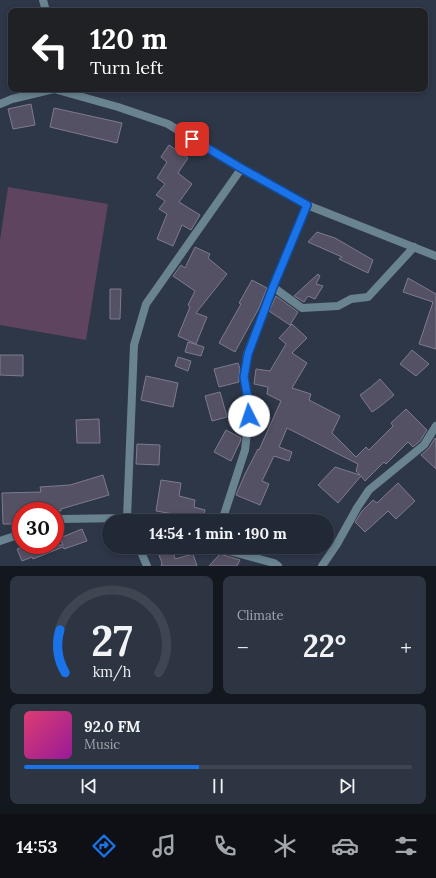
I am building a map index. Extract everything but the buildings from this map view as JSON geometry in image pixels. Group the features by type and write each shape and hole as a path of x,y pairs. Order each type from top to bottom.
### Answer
{"street":[{"path":"0,104 12,99 41,92"},
{"path":"65,92 118,107 168,124 241,168 307,205 436,256"},
{"path":"130,514 134,345 146,304 241,168"},
{"path":"224,514 245,450 249,416 244,377 248,354 273,287 307,205"},
{"path":"273,287 302,308 338,306 351,299 368,297 414,247"},
{"path":"322,566 369,490 424,445 436,426"},
{"path":"64,519 102,520"},
{"path":"0,541 12,537"},
{"path":"142,554 147,566"},
{"path":"240,554 274,563 278,566"}],"shaded area":[{"path":"8,187 108,204 86,340 0,325 0,240"}],"route":[{"path":"192,139 307,205 273,287 248,354 244,377 249,416"}]}
